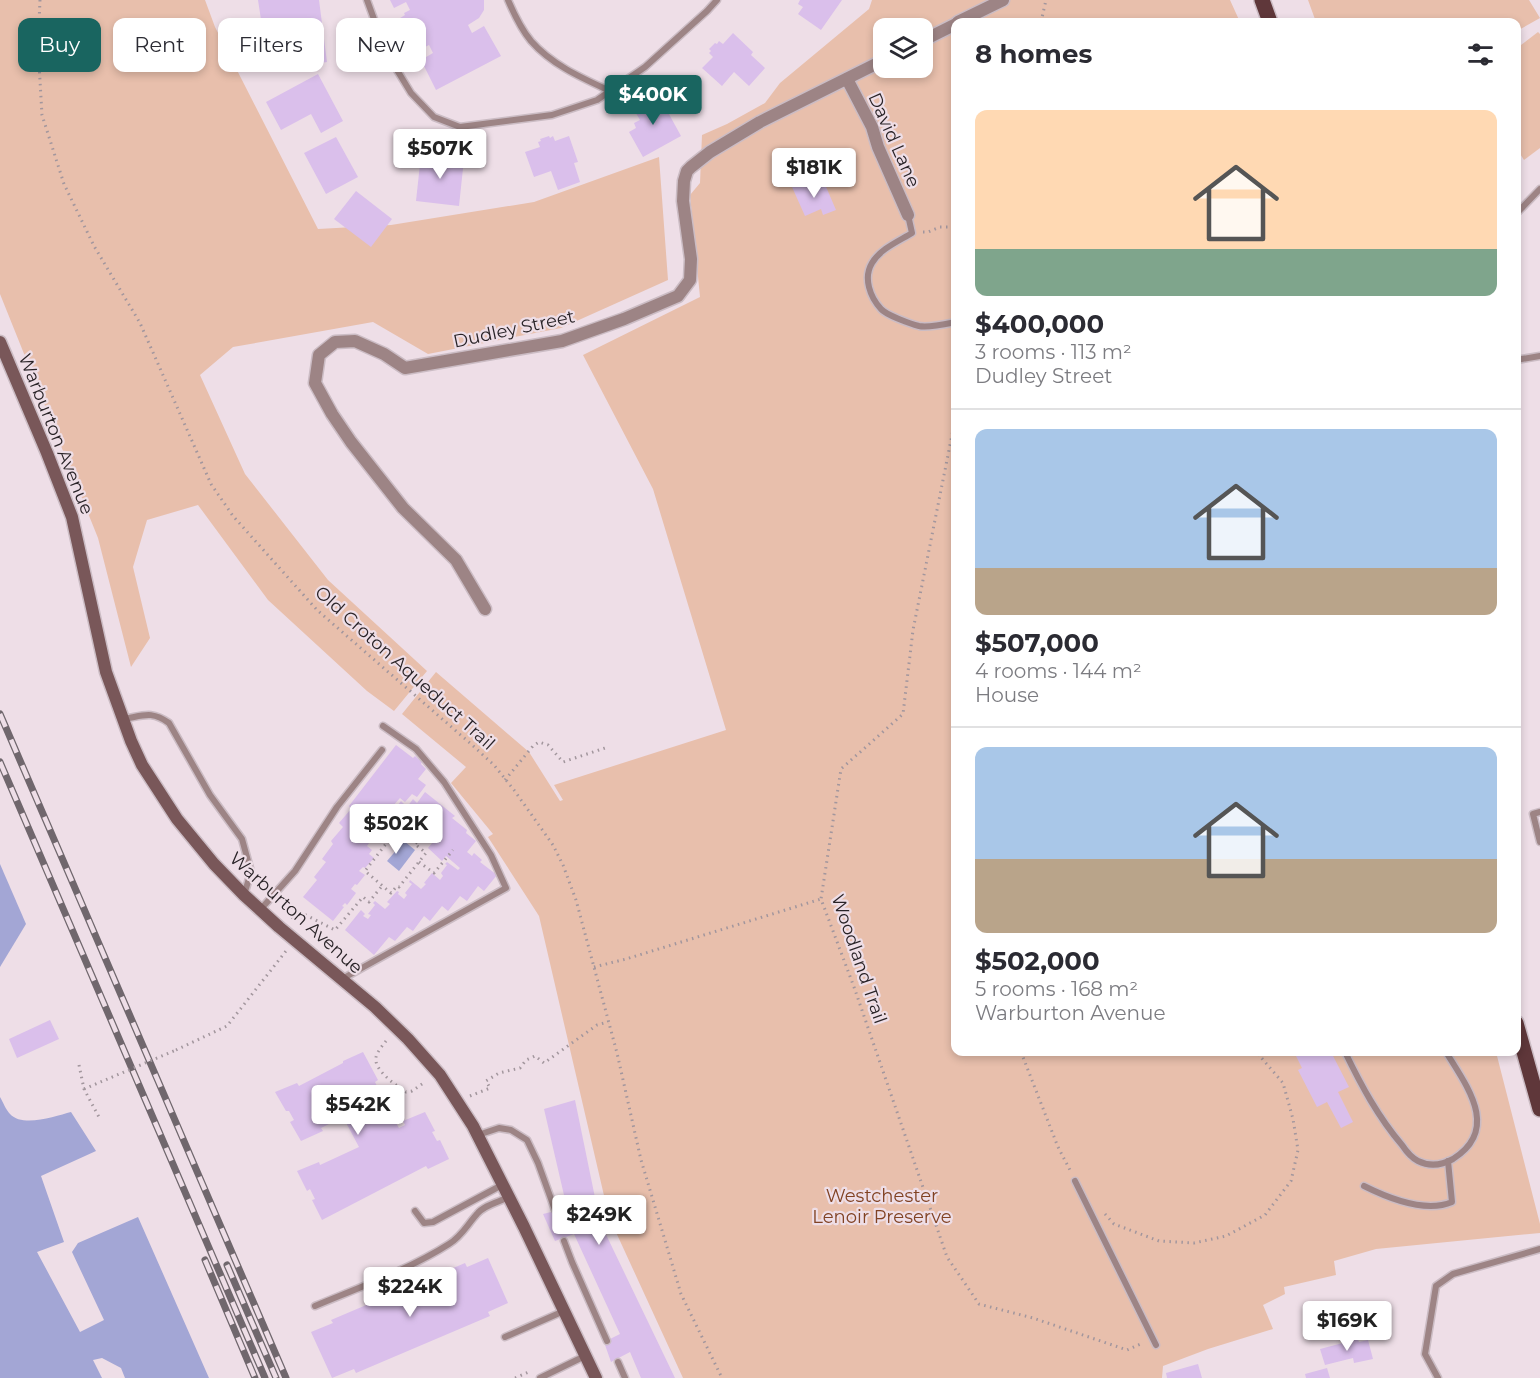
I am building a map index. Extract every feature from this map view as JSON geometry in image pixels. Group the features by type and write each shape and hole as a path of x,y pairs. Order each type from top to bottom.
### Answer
{"main road":[{"path":"1263,0 1269,18"},
{"path":"1521,1041 1540,1109"}],"street":[{"path":"967,18 1004,0"},
{"path":"933,35 951,26"},
{"name":"Dudley Street","path":"485,609 456,560 403,508 332,414 315,383 319,355 335,342 356,342 384,354 405,368 562,341 624,319 678,296 690,280 691,260 683,201 687,171 710,152 760,122 873,66"},
{"name":"David Lane","path":"847,79 872,127 878,147 908,215"},
{"name":"Warburton Avenue","path":"0,342 72,517 106,672 142,765 177,819 244,896 375,1007 440,1075 458,1102 503,1185 596,1378"}],"lane":[{"path":"367,0 386,52 411,93 434,117 460,127 552,115 597,100 645,67 717,0"},
{"path":"508,0 531,41 548,57 569,71 610,91"},
{"path":"1521,209 1540,189"},
{"path":"908,215 912,233 886,249 872,262 868,286 882,311 921,327 951,323"},
{"path":"1521,359 1540,356"},
{"path":"123,719 153,714 169,723 210,795 242,839 251,872 244,896"},
{"path":"341,979 506,888 491,855 444,782 416,749 383,726"},
{"path":"260,910 296,871 337,807 382,750"},
{"path":"1540,812 1533,814 1540,842"},
{"path":"1347,1056 1384,1123 1408,1153 1417,1161 1436,1165 1462,1152 1471,1142 1477,1116 1467,1084 1449,1056"},
{"path":"477,1136 500,1128 512,1130 527,1140 555,1210"},
{"path":"1364,1186 1386,1196 1414,1204 1429,1206 1448,1204 1452,1202 1448,1161"},
{"path":"1075,1181 1154,1342"},
{"path":"415,1211 424,1223 433,1222 503,1185"},
{"path":"315,1306 406,1267 450,1244 463,1233 477,1213 509,1197"},
{"path":"564,1241 607,1341"},
{"path":"1438,1378 1425,1354 1436,1286 1453,1274 1540,1249"},
{"path":"505,1337 564,1311"},
{"path":"540,1378 585,1356"},
{"path":"618,1362 625,1378"}],"path":[{"name":"Old Croton Aqueduct Trail","path":"40,0 38,46 42,116 64,184 94,246 140,322 211,484 233,516 317,610 494,765 535,818 564,865 576,900 617,1053 641,1160 681,1294 722,1378"},
{"path":"1042,18 1046,0"},
{"path":"912,233 951,227"},
{"name":"Woodland Trail","path":"951,440 913,630 903,714 841,769 821,899 854,987 947,1257 979,1304 1033,1318 1127,1350 1154,1342"},
{"path":"505,780 533,746 540,742 548,745 563,762 608,747"},
{"path":"389,840 365,871 391,893 397,886 399,887 426,853 396,825 407,811"},
{"path":"419,862 434,873 453,850"},
{"path":"292,919 298,911 335,930 363,897 369,902 382,886"},
{"path":"594,967 821,899"},
{"path":"84,1089 227,1026 294,940"},
{"path":"458,1102 490,1088 486,1081 489,1078 519,1068 526,1060 535,1056 544,1063 597,1025 608,1021"},
{"path":"386,1041 376,1055 376,1064 391,1082 406,1092 412,1091 425,1082"},
{"path":"1023,1056 1058,1147 1075,1181"},
{"path":"1098,1207 1114,1224 1159,1241 1194,1243 1226,1236 1265,1215 1291,1181 1298,1150 1293,1119 1283,1083 1260,1056"},
{"path":"79,1065 84,1089 100,1119"}],"green space":[{"path":"0,0 205,0 218,33 218,72 238,72 318,229 391,225 534,202 659,157 668,280 561,328 428,354 373,322 233,347 200,375 245,474 328,580 427,671 394,711 367,691 268,600 198,505 147,520 133,567 150,638 131,667 98,538 0,294"},
{"name":"Westchester Lenoir Preserve","path":"872,0 1230,0 1238,18 951,18 951,1056 1497,1056 1540,1224 1540,1233 1376,1249 1334,1261 1336,1275 1284,1287 1285,1294 1263,1305 1273,1329 1163,1366 1162,1378 683,1378 609,1217 539,916 488,837 493,834 451,783 466,767 402,714 436,672 529,752 560,801 563,800 554,785 726,730 653,489 583,355 700,297 690,195 700,183 702,135 765,103 780,83 869,9"},
{"path":"1308,0 1529,0 1540,18 1521,29 1521,18 1315,18"},
{"path":"1538,32 1540,34 1540,148 1524,160 1521,155 1521,45"}],"water":[{"path":"404,841 415,850 399,871 387,861"},
{"path":"0,864 26,924 0,967"},
{"path":"0,1097 10,1114 23,1120 40,1120 71,1112 96,1151 41,1176 64,1242 37,1252 80,1332 104,1320 72,1252 78,1243 138,1217 209,1378 125,1378 121,1368 102,1358 93,1360 102,1378 0,1378"}],"building":[{"path":"258,0 319,0 321,18 261,18"},
{"path":"390,0 484,0 484,10 479,18 468,25 472,33 484,26 501,56 436,90 426,70 426,57 433,53 429,45 426,46 426,18 400,18 410,10 406,2 394,8"},
{"path":"800,0 842,0 821,30 798,14 803,7 798,4"},
{"path":"733,33 753,52 751,55 765,68 749,86 734,72 722,86 702,68 713,57 709,49 719,41 723,44"},
{"path":"324,39 327,62 324,62"},
{"path":"318,74 343,121 321,133 311,114 281,130 266,102"},
{"path":"658,94 681,136 643,157 629,132 636,128 634,123 640,120 633,108"},
{"path":"549,136 550,138 553,136 555,141 569,136 578,162 574,163 580,182 558,190 551,171 534,177 525,152 540,147 538,142 541,141 540,139"},
{"path":"336,137 358,177 326,194 304,153"},
{"path":"421,155 464,159 459,206 416,201"},
{"path":"806,181 810,189 824,182 836,210 823,215 821,209 805,216 792,187"},
{"path":"356,191 392,219 371,247 334,219"},
{"path":"396,745 422,762 421,764 426,769 418,779 426,785 417,797 412,794 405,802 400,798 391,808 394,810 401,801 404,804 400,808 404,811 413,799 417,803 425,792 455,816 452,818 476,841 467,852 472,856 474,853 482,860 480,862 497,875 484,891 478,886 467,901 460,896 448,911 442,906 430,921 424,916 413,931 407,927 395,941 389,937 374,955 345,930 361,910 365,914 363,916 368,919 371,915 368,914 375,905 373,903 375,901 385,909 390,904 387,902 397,891 404,899 407,895 405,893 412,884 410,880 421,889 432,873 440,880 447,862 458,870 460,868 446,856 442,861 428,848 433,842 419,831 416,834 401,822 406,816 402,813 395,822 392,820 393,817 387,813 376,827 381,832 367,846 372,850 369,854 374,858 359,871 365,875 351,889 356,893 347,905 345,903 342,906 344,907 333,921 303,897 317,880 314,877 326,862 322,859 333,844 331,841 343,827 339,823 351,809 349,806"},
{"path":"50,1020 59,1039 17,1058 9,1039"},
{"path":"363,1052 378,1080 375,1082 378,1088 384,1085 393,1104 387,1107 399,1128 405,1125 403,1121 425,1112 435,1131 432,1132 437,1141 440,1140 449,1159 428,1169 426,1166 322,1220 312,1200 315,1199 310,1189 307,1191 297,1171 319,1162 320,1165 359,1147 343,1117 321,1128 323,1131 301,1141 290,1122 294,1120 275,1092 297,1083 299,1086"},
{"path":"1296,1056 1333,1056 1349,1087 1338,1092 1353,1122 1341,1128 1327,1102 1317,1107 1298,1070 1302,1068"},
{"path":"575,1100 600,1222 675,1378 641,1378 630,1352 611,1362 604,1342 620,1334 574,1234 555,1241 543,1214 567,1208 544,1109"},
{"path":"488,1258 508,1303 488,1312 490,1316 356,1373 354,1369 332,1378 311,1332 333,1323 331,1320 465,1263 467,1267"},
{"path":"1358,1339 1359,1342 1368,1340 1373,1359 1354,1363 1353,1358 1325,1365 1320,1349"},
{"path":"1198,1364 1202,1378 1167,1378 1166,1373"},
{"path":"1327,1368 1330,1378 1306,1378 1305,1374"}],"railway":[{"path":"0,714 286,1378"},
{"path":"0,762 265,1378"},
{"path":"205,1260 255,1378"},
{"path":"227,1265 276,1378"}]}
